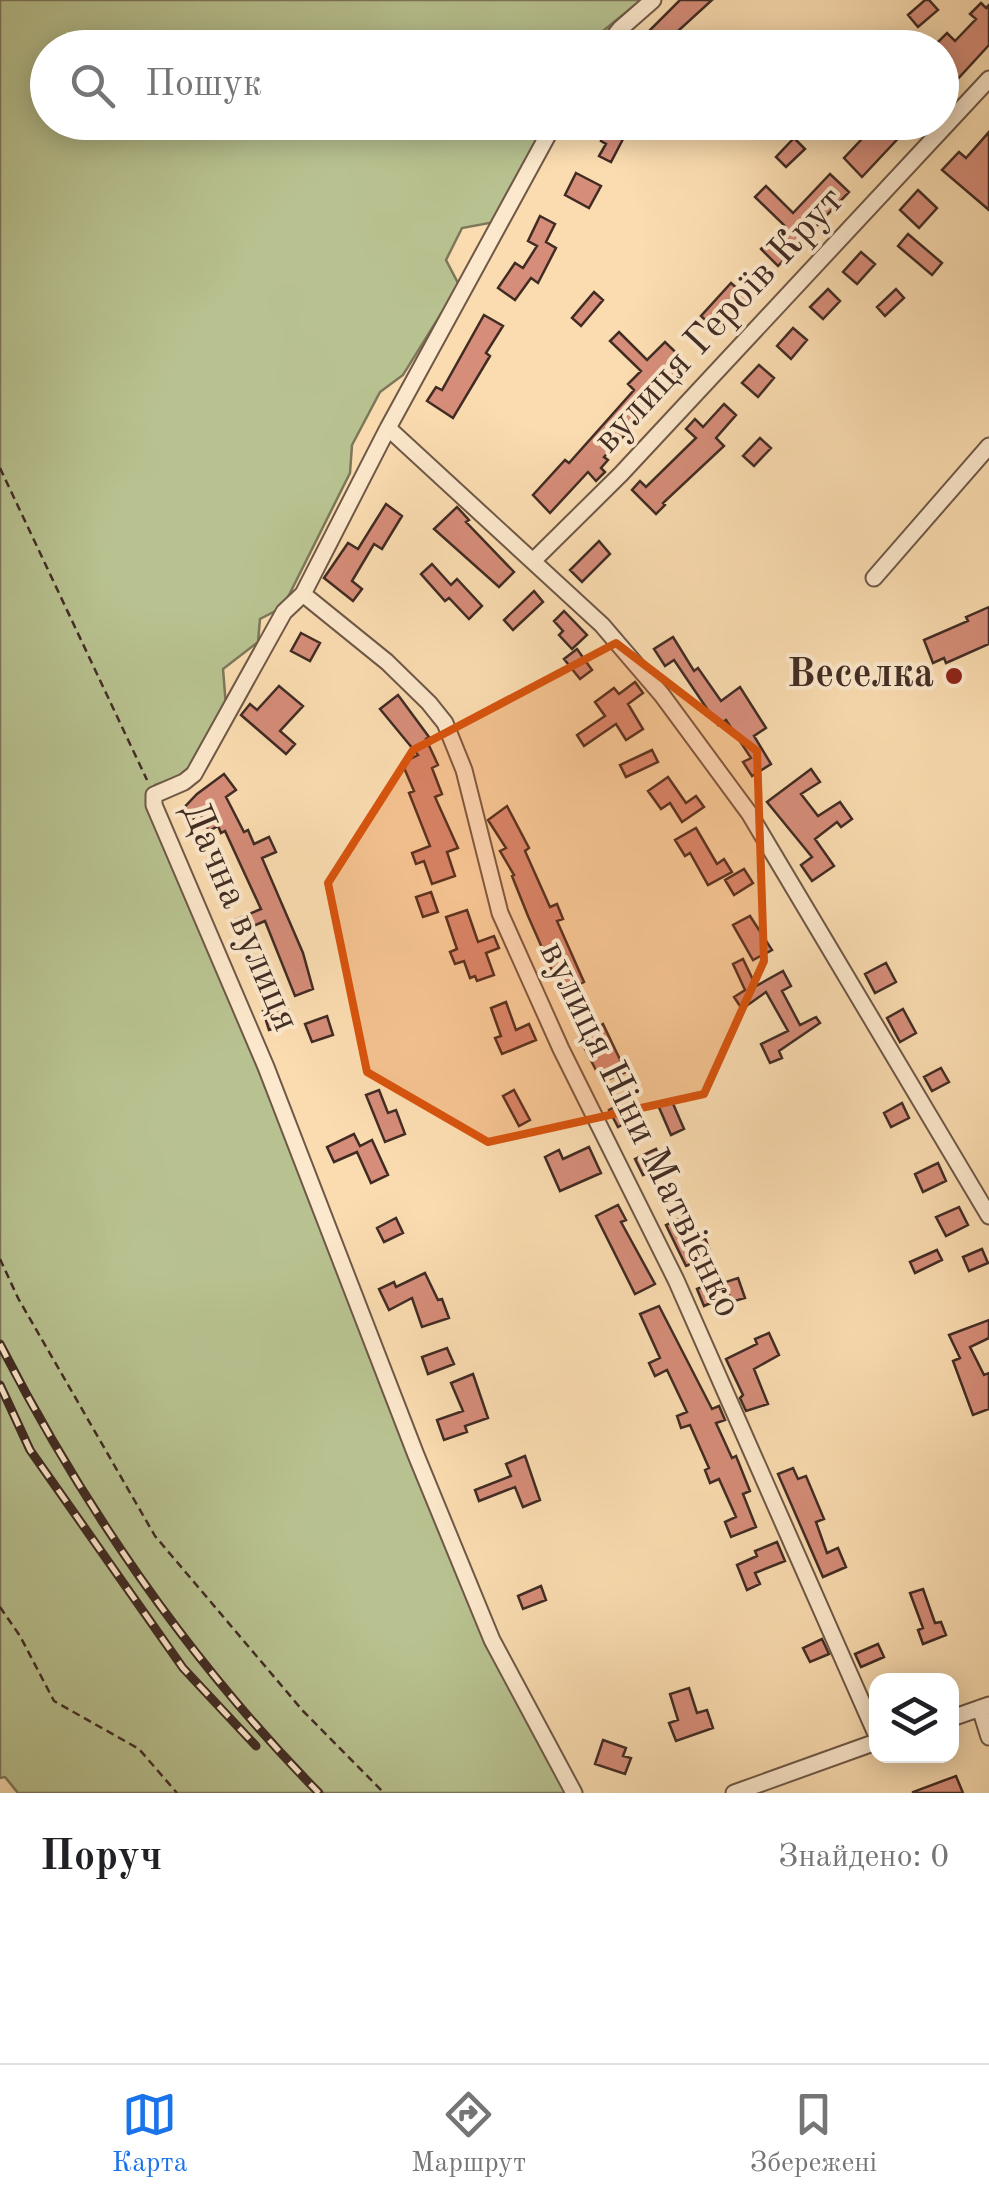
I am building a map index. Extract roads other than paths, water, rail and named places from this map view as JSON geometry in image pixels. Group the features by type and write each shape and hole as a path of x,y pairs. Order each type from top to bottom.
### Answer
{"street":[{"path":"619,30 653,0"},
{"name":"вулиця Героїв Крут","path":"959,111 989,79"},
{"name":"Дачна вулиця","path":"545,140 388,428 303,594 284,612 194,774 154,795 154,805 266,1067 492,1640 574,1793"},
{"name":"вулиця Героїв Крут","path":"534,560 622,474 932,140"},
{"path":"388,428 602,626 662,694 749,813 989,1216"},
{"path":"874,578 989,446"},
{"name":"вулиця Ніни Матвієнко","path":"303,594 387,662 445,723 461,760 500,913 560,1050 676,1280 869,1718"},
{"path":"959,1716 985,1707 989,1737"},
{"path":"734,1793 869,1745"}],"railway":[{"path":"0,1344 67,1465 142,1580 226,1690 319,1793"},
{"path":"0,1385 30,1450 183,1668 256,1746"}],"place":[{"name":"Веселка","path":"954,676"}]}
